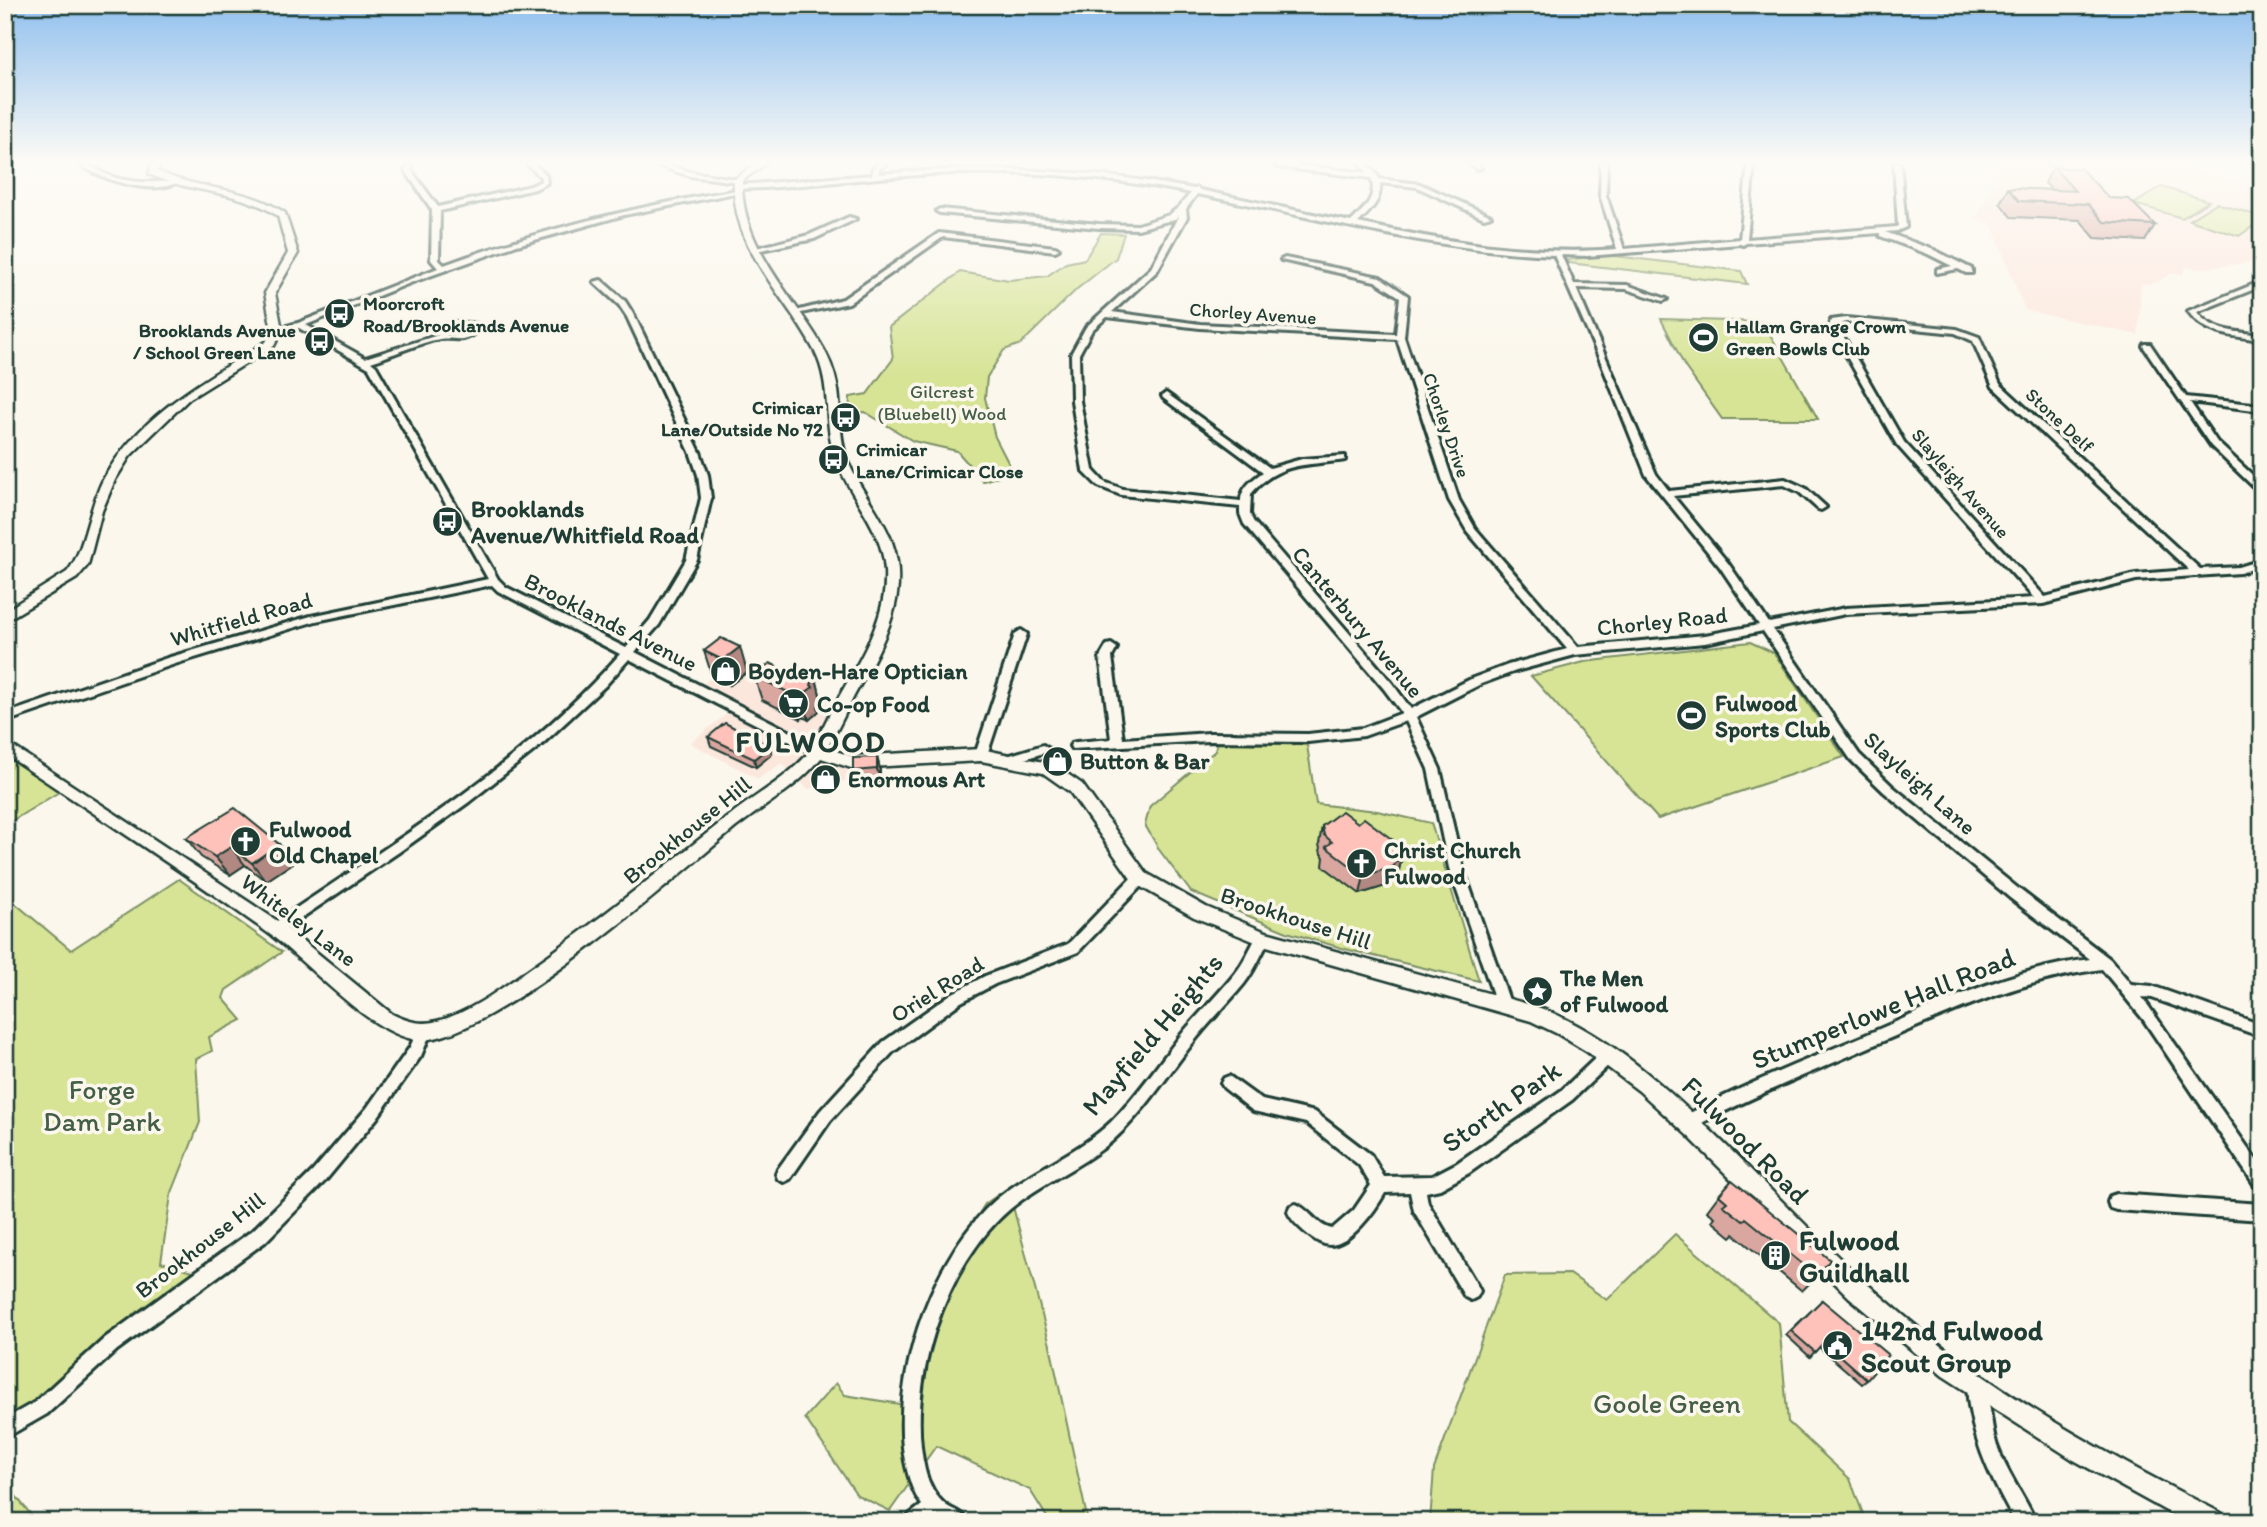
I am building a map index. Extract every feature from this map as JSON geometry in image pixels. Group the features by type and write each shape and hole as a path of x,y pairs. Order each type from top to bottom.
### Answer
{"street":[{"path":"5,617 72,575 81,565 109,480 125,454 144,433 202,384 271,344 277,330 270,293 293,253 288,234"},
{"path":"436,234 435,260 441,267"},
{"path":"277,330 300,325 441,267 541,234"},
{"path":"747,234 819,348 833,380 836,436 840,455 886,544 892,571 885,618 872,651 818,751"},
{"path":"756,249 817,234"},
{"path":"1169,234 1154,268 1080,341 1073,359 1076,401 1088,471 1093,478 1121,492 1244,504 1252,485 1269,472 1296,462 1342,457"},
{"path":"1415,234 1473,245 1556,254 1852,234"},
{"path":"1616,234 1621,251"},
{"path":"1743,243 1744,234"},
{"path":"1887,234 1969,271"},
{"path":"1904,234 1906,241"},
{"path":"796,312 846,301 942,235 1055,249"},
{"name":"Slayleigh Lane","path":"1556,254 1572,286 1645,464 1724,565 1856,757 1888,789 2015,894 2105,963 2129,990 2262,1182"},
{"name":"Chorley Drive","path":"1285,260 1367,276 1395,287 1406,301 1399,327 1400,337 1438,457 1461,514 1575,652"},
{"path":"1940,271 1959,265"},
{"path":"276,929 515,760 586,699 630,654 674,593 688,565 704,517 706,496 699,463 631,317 622,303 598,282"},
{"path":"2262,282 2192,311 2197,319 2212,327 2262,338"},
{"path":"1572,286 1627,287 1663,299"},
{"name":"Chorley Avenue","path":"1106,314 1200,326 1400,337"},
{"name":"Slayleigh Avenue","path":"1893,324 1846,320 1833,325 1900,443 2043,601"},
{"name":"Stone Delf","path":"1893,324 1957,331 1976,339 1996,385 2199,574"},
{"name":"Brooklands Avenue","path":"300,325 372,366 494,581 514,597 818,751"},
{"path":"365,361 442,336"},
{"path":"2147,345 2214,444 2262,490"},
{"path":"1166,396 1269,472"},
{"path":"2183,399 2262,408"},
{"path":"1666,494 1784,482 1802,490 1821,507"},
{"name":"Canterbury Avenue","path":"1244,504 1248,522 1388,686 1409,715 1434,769 1456,868 1504,1006"},
{"name":"Chorley Road","path":"1076,746 1209,737 1342,736 1364,732 1409,715 1477,681 1512,668 1575,652 1705,639 1747,632 1764,626 1868,609 2043,601 2136,577 2240,570 2262,563"},
{"name":"Whitfield Road","path":"5,718 170,661 280,628 359,608 494,581"},
{"path":"981,755 1021,635"},
{"path":"1111,648 1105,657 1118,743"},
{"name":"Whiteley Lane","path":"5,746 276,929 385,1020 405,1030 425,1032"},
{"path":"1011,759 1043,749"},
{"name":"Brookhouse Hill","path":"5,1429 41,1408 111,1344 259,1236 319,1176 372,1113 416,1051 425,1032 468,1017 610,924 790,778 818,751 851,762 981,755 1047,768 1076,789 1140,878 1200,912 1263,938 1504,1006"},
{"name":"Oriel Road","path":"784,1174 825,1116 888,1047 956,998 990,980 1073,948 1140,878"},
{"name":"Mayfield Heights","path":"934,1508 920,1487 913,1461 910,1431 918,1356 950,1275 998,1206 1082,1154 1105,1137 1132,1109 1217,1000 1237,982 1263,938"},
{"name":"Stumperlowe Hall Road","path":"1688,1122 1728,1100 1950,1006 2040,972 2105,963"},
{"path":"2129,990 2152,992 2189,1008 2262,1031"},
{"name":"Fulwood Road","path":"1504,1006 1558,1024 1642,1081 1688,1122 1877,1308 1976,1385 2142,1486 2213,1522"},
{"name":"Storth Park","path":"1380,1185 1434,1184 1567,1096 1608,1056"},
{"path":"1229,1083 1258,1106 1310,1117 1365,1160 1380,1185 1376,1195 1343,1232 1333,1237 1322,1235 1296,1212"},
{"path":"1417,1186 1420,1205 1471,1292"},
{"path":"2116,1202 2262,1212"},
{"path":"1976,1385 1979,1418 1991,1462 2026,1522"},
{"path":"916,1522 934,1508 957,1522"}],"shaded area":[{"path":"1995,234 2262,234 2262,261 2199,269 2186,267 2183,274 2170,274 2156,283 2141,284 2138,335 2025,310"},
{"path":"730,661 793,694 848,708 833,742 844,754 879,754 882,783 849,788 848,780 808,789 782,763 758,779 690,743 738,705 704,683"}],"green space":[{"name":"Gilcrest (Bluebell) Wood","path":"1100,234 1124,234 1116,258 1077,289 1021,344 1004,350 987,377 985,398 995,437 1013,472 983,481 957,451 913,441 865,412 849,414 850,397 867,394 893,359 889,327 960,272 1009,280 1047,276 1066,263 1085,259"},
{"path":"1606,255 1741,271 1747,284 1569,263 1567,260"},
{"path":"1661,319 1763,322 1818,419 1722,419 1685,367"},
{"name":"Fulwood Sports Club","path":"1750,642 1774,653 1844,757 1658,819 1531,676 1584,662"},
{"path":"1217,742 1307,745 1316,804 1377,811 1431,823 1479,981 1349,950 1287,932 1191,892 1160,851 1145,825 1150,806 1215,751"},
{"path":"5,753 59,792 5,825"},
{"name":"Forge Dam Park","path":"179,879 282,952 226,990 223,998 242,1020 209,1037 212,1051 196,1059 200,1122 171,1195 161,1262 200,1273 134,1316 42,1396 5,1418 5,895 71,950"},
{"path":"1008,1188 1050,1345 1088,1522 1050,1522 1030,1490 936,1446 890,1511 857,1495 805,1418 836,1383 845,1395 906,1405 910,1356 940,1277 985,1204"},
{"name":"Goole Green","path":"1675,1234 1779,1323 1788,1422 1850,1479 1866,1522 1430,1522 1434,1469 1505,1275 1570,1274 1607,1300"},
{"path":"5,1483 37,1522 5,1522"}],"building":[{"path":"721,638 740,647 723,660 704,651"},
{"path":"770,663 788,672 791,670 815,674 811,685 813,687 802,695 797,692 794,695 754,676"},
{"path":"725,723 770,746 754,759 708,737"},
{"path":"877,757 877,769 853,771 853,758"},
{"path":"235,808 279,844 252,863 231,847 215,857 186,838"},
{"path":"1342,811 1358,823 1364,818 1402,847 1400,849 1403,852 1393,867 1364,876 1326,847 1332,842 1324,835 1322,826"},
{"path":"1732,1180 1830,1260 1817,1276 1746,1218 1743,1221 1723,1205 1727,1202 1719,1195"},
{"path":"1822,1300 1888,1355 1867,1380 1824,1342 1815,1352 1791,1331"}],"place":[{"name":"Moorcroft Road/Brooklands Avenue","path":"340,314"},
{"name":"Hallam Grange Crown Green Bowls Club","path":"1703,337"},
{"name":"Brooklands Avenue / School Green Lane","path":"319,341"},
{"name":"Crimicar Lane/Outside No 72","path":"846,418"},
{"name":"Crimicar Lane/Crimicar Close","path":"833,460"},
{"name":"Brooklands Avenue/Whitfield Road","path":"448,522"},
{"name":"Boyden-Hare Optician","path":"725,671"},
{"name":"Co-op Food","path":"794,704"},
{"name":"Fulwood Sports Club","path":"1692,716"},
{"name":"Button & Bar","path":"1057,761"},
{"name":"Enormous Art","path":"825,779"},
{"name":"Fulwood Old Chapel","path":"246,842"},
{"name":"Christ Church Fulwood","path":"1361,863"},
{"name":"The Men of Fulwood","path":"1537,991"},
{"name":"Fulwood Guildhall","path":"1776,1256"},
{"name":"142nd Fulwood Scout Group","path":"1838,1346"}],"district":[{"name":"FULWOOD","path":"811,742"}]}
